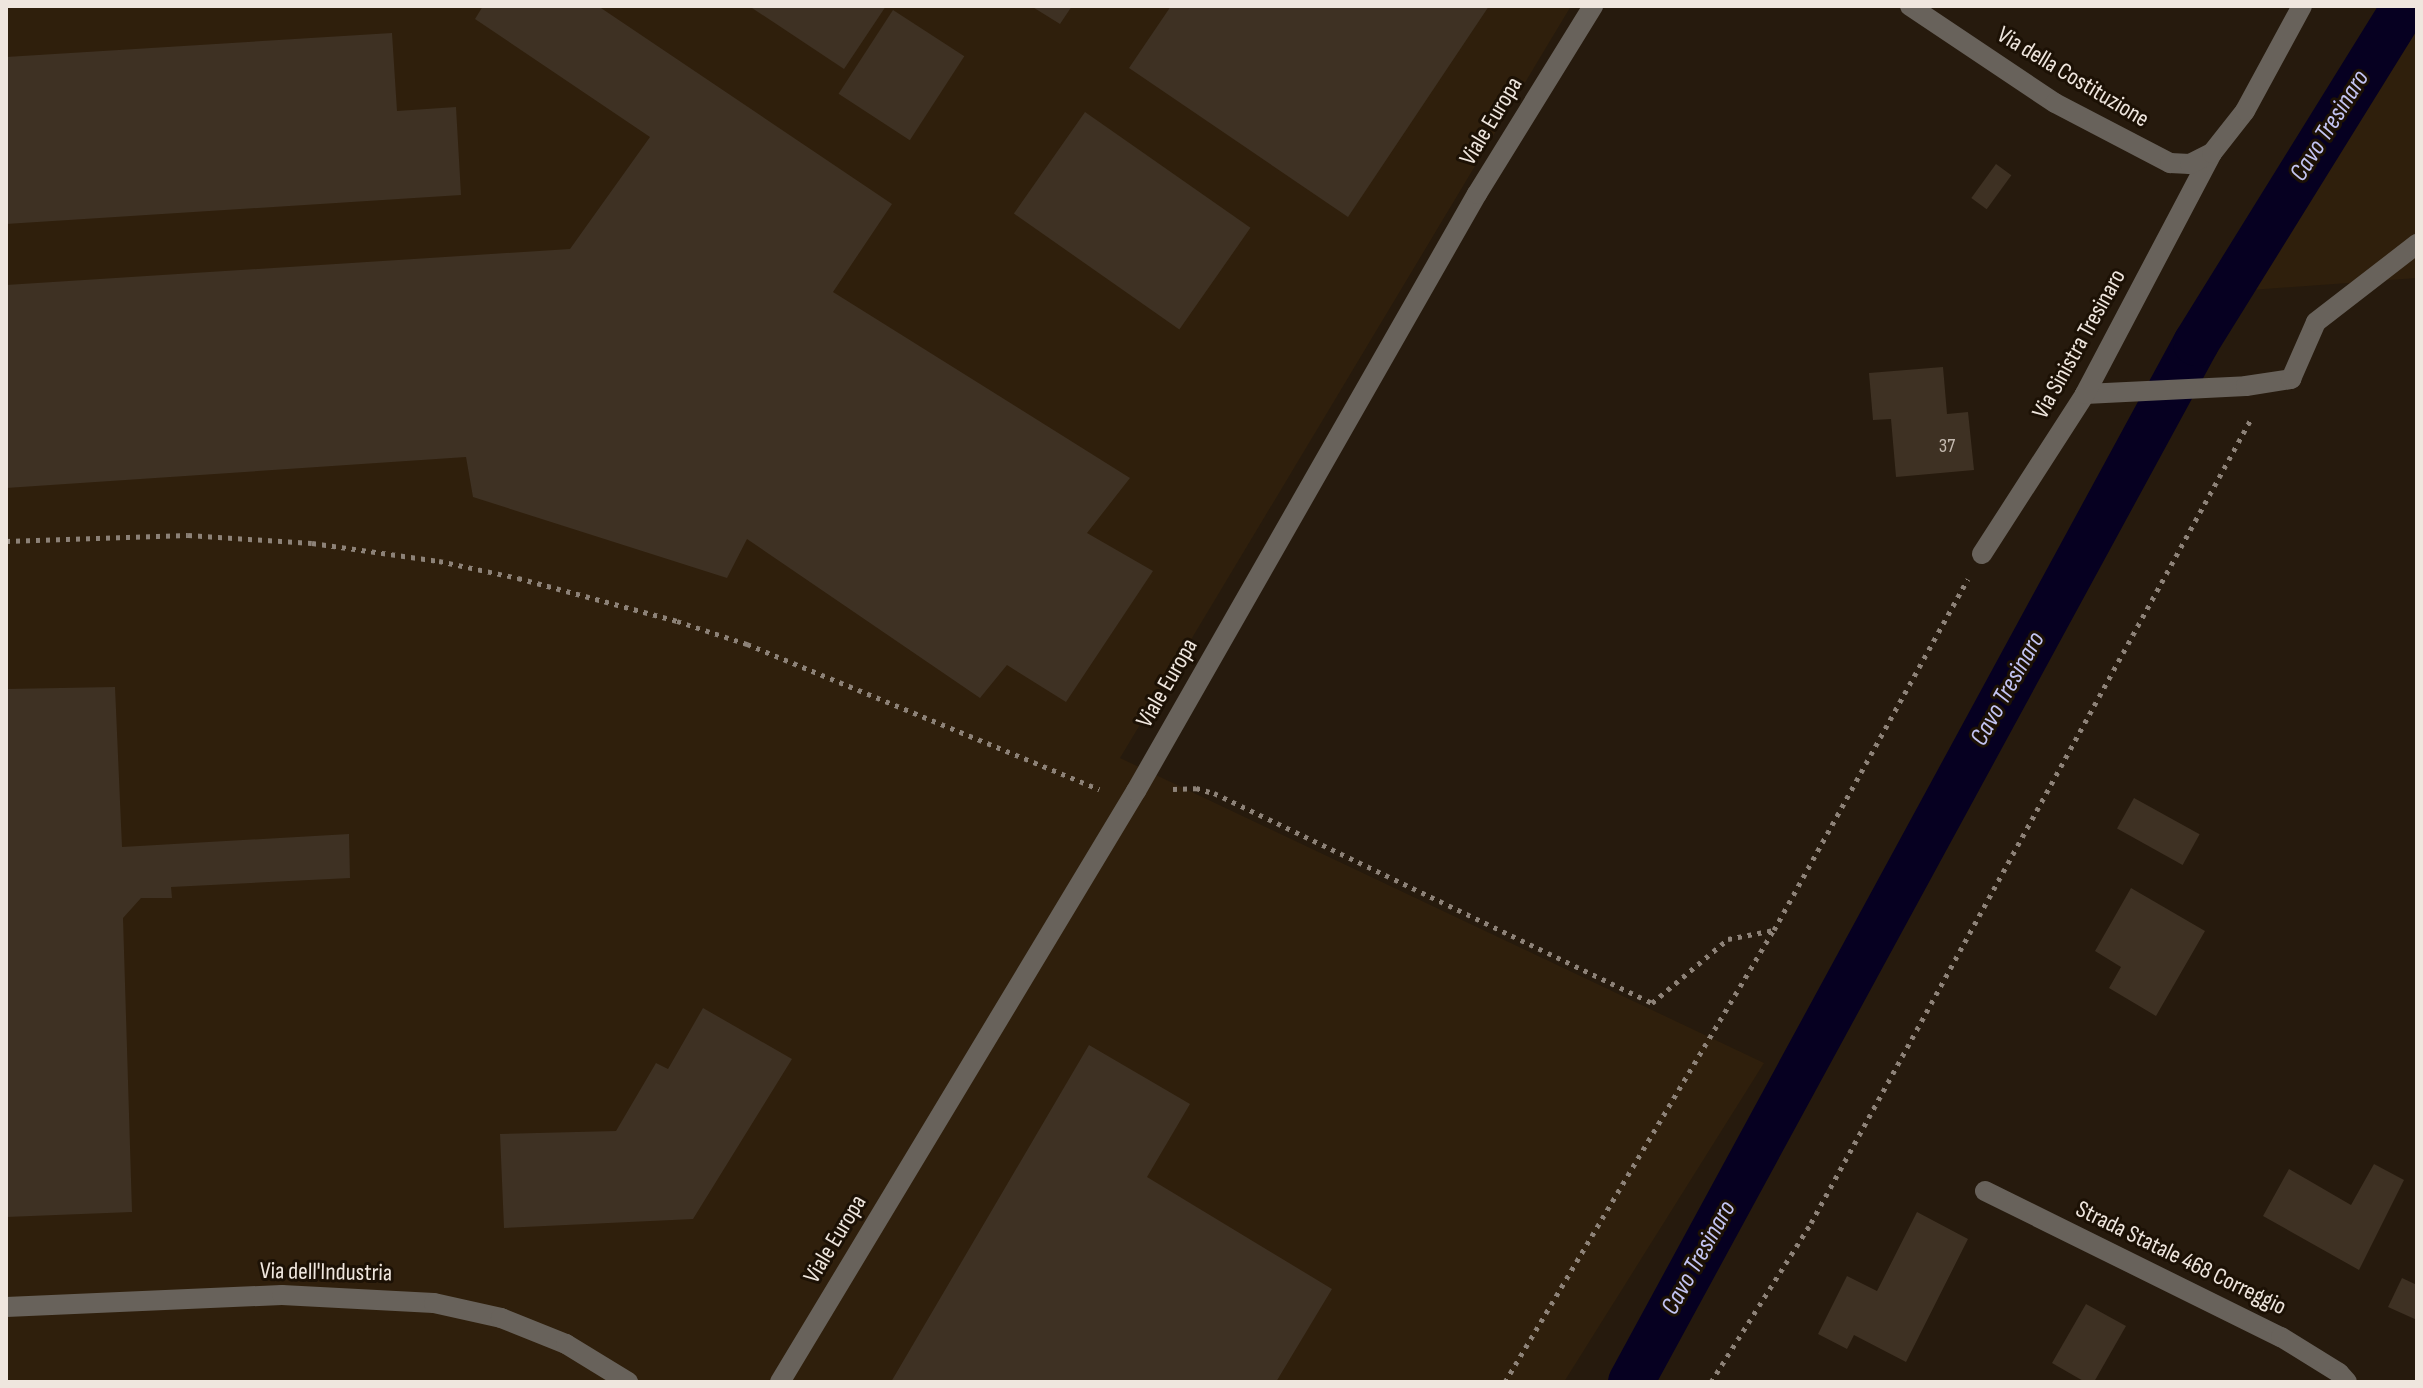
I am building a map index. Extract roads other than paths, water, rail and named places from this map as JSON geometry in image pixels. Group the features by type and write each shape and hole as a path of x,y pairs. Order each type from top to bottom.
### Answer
{"street":[{"name":"Viale Europa","path":"780,1382 1136,791 1477,194 1593,6"},
{"name":"Via della Costituzione","path":"1910,6 2055,103 2170,163 2190,164 2212,153"},
{"name":"Via Sinistra Tresinaro","path":"1982,554 2085,394 2212,153 2245,111 2302,6"},
{"path":"2085,394 2246,386 2291,379 2316,322 2417,244"},
{"name":"Strada Statale 468 Correggio","path":"1985,1191 2281,1337 2339,1373 2347,1382"},
{"name":"Via dell'Industria","path":"6,1307 282,1295 434,1303 501,1318 566,1344 628,1382"}],"waterway":[{"name":"Cavo Tresinaro","path":"1631,1382 2196,343 2405,6"}]}
